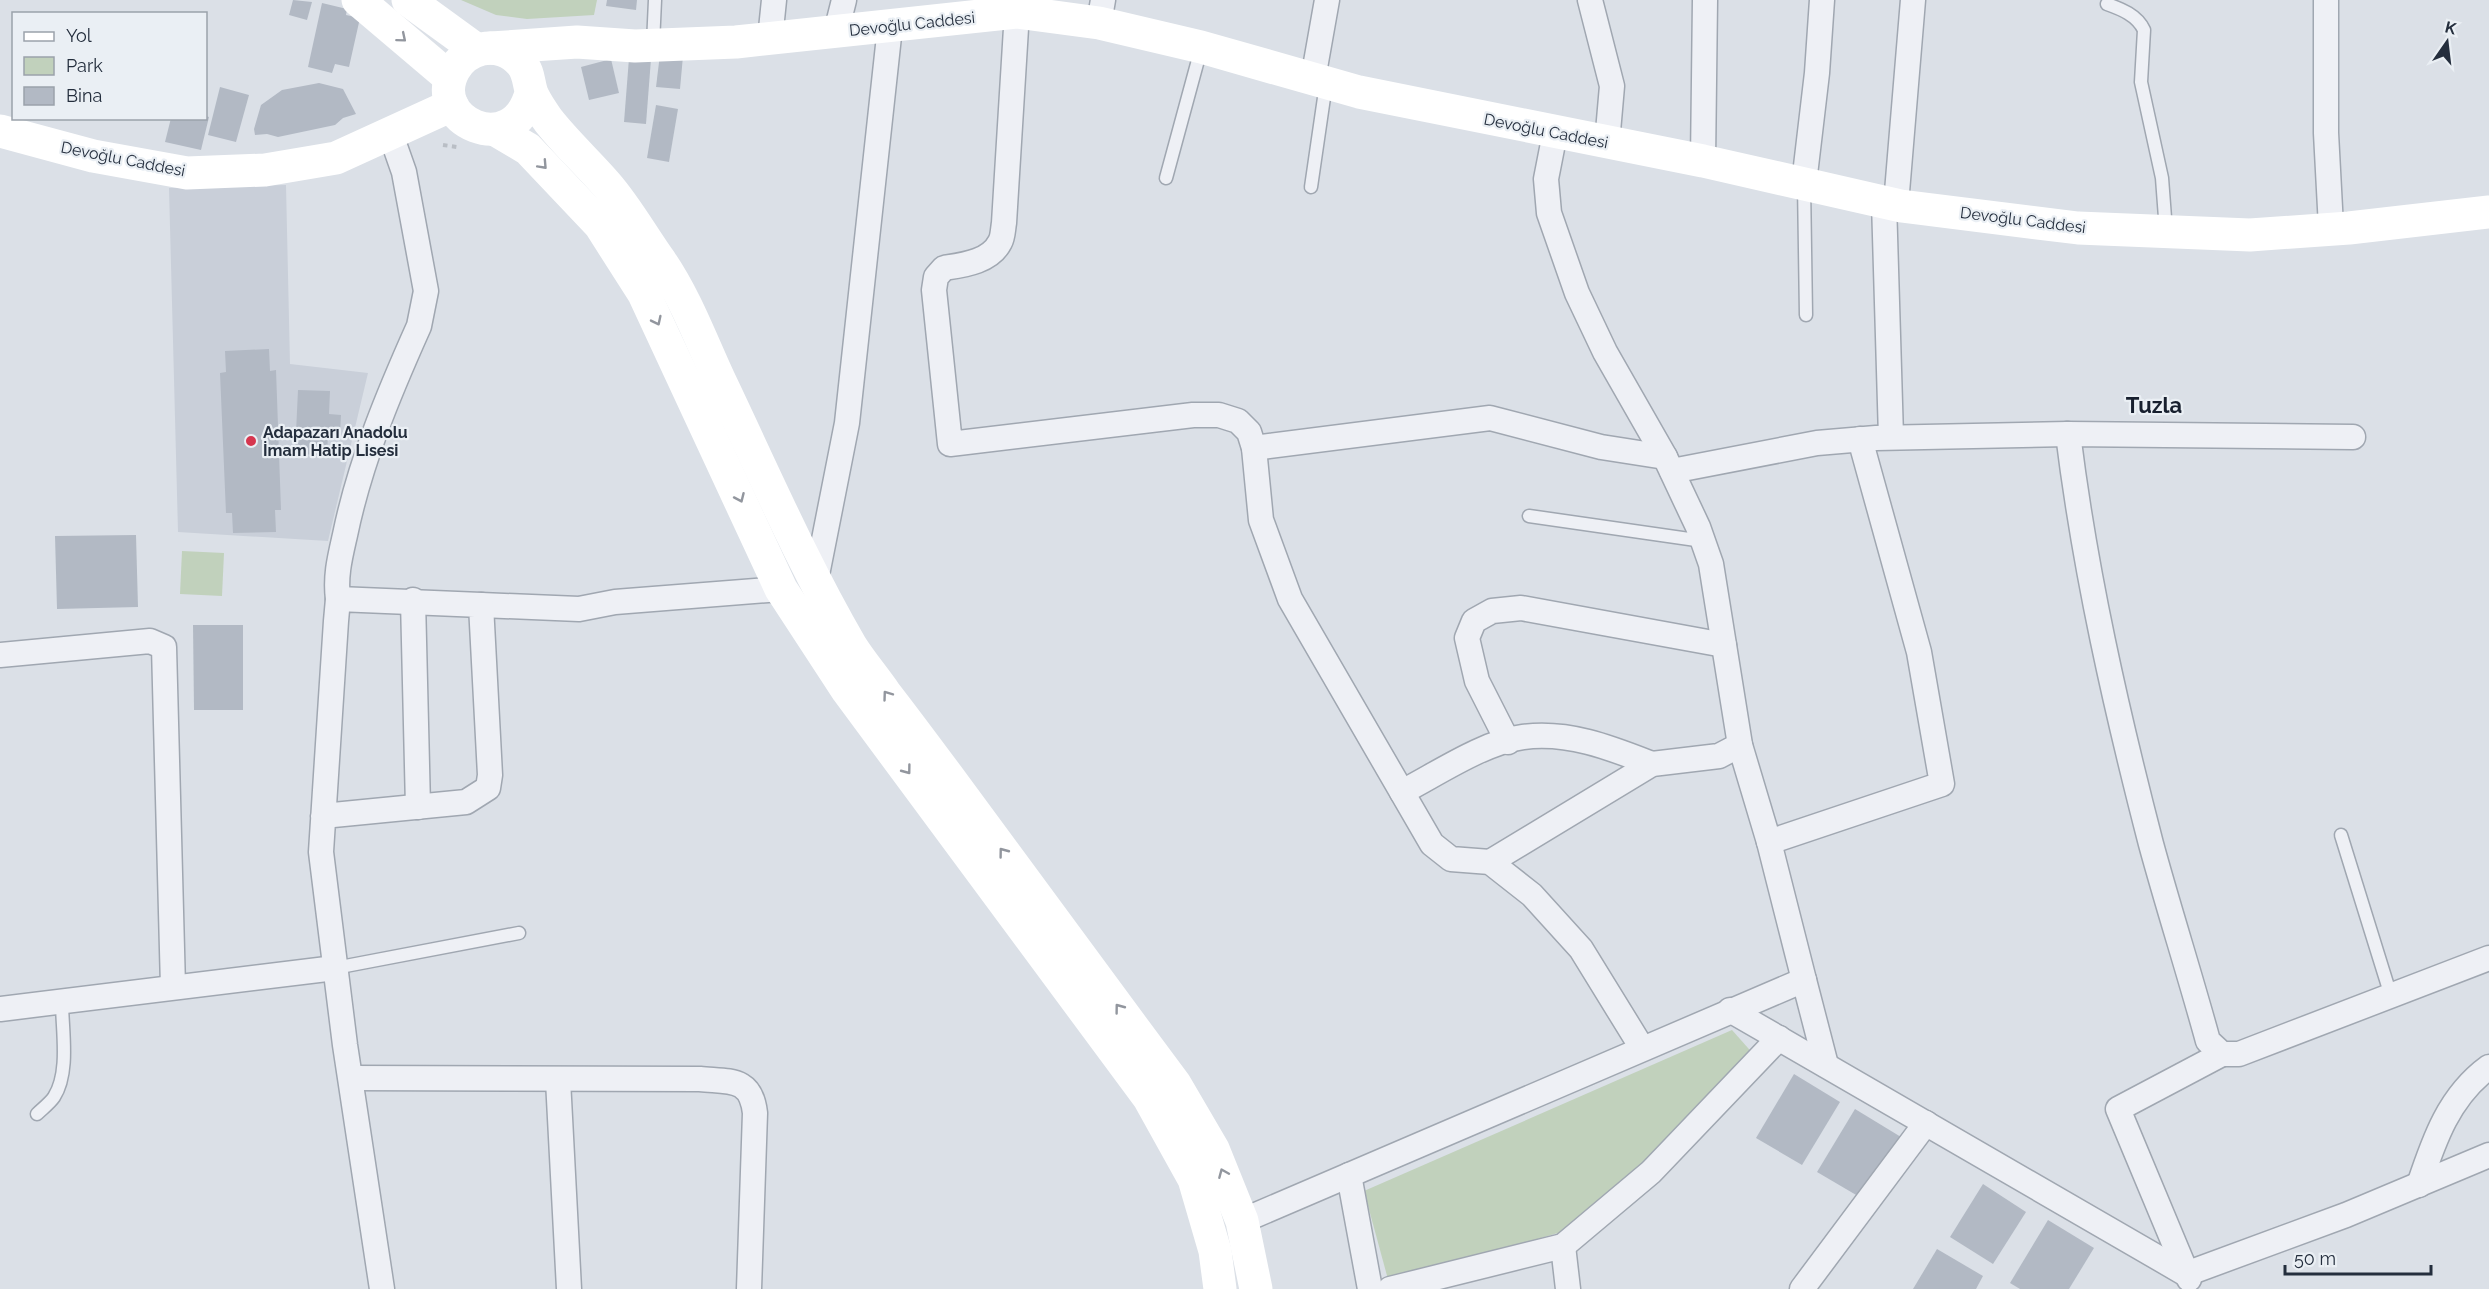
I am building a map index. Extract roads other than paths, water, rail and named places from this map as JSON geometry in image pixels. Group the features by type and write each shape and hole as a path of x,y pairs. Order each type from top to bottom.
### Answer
{"street":[{"path":"358,0 451,92 459,117 483,130 496,130 520,117 527,106 530,86 555,62 608,45"},
{"path":"408,0 484,49 504,50 516,57 525,67 530,86 549,122 609,187 670,276 816,580 853,649 1175,1084 1213,1149 1242,1221 1256,1289"},
{"path":"770,39 774,0"},
{"path":"836,32 844,0"},
{"path":"1320,81 1327,0"},
{"path":"1590,0 1612,86 1607,143"},
{"path":"1703,161 1705,0"},
{"path":"1804,183 1817,73 1822,0"},
{"path":"1891,437 1890,203 1914,0"},
{"path":"2326,0 2326,133 2331,227"},
{"name":"Devoğlu Caddesi","path":"608,45 770,39 1017,12 1101,11 1202,47 1402,102 1703,161 1890,203 2078,228 2250,235 2431,220 2489,212"},
{"path":"1017,12 1004,223 1000,243 984,258 967,265 944,268 936,277 934,290 950,444 1088,426 1218,415 1238,421 1249,432 1254,448 1261,520 1290,599 1432,844 1451,859 1490,862 1532,895 1581,949 1642,1048"},
{"path":"816,580 847,423 890,27"},
{"path":"451,92 460,61 484,49 577,42 608,45"},
{"name":"Devoğlu Caddesi","path":"0,131 93,156 187,172 265,170 336,158 391,135 451,92"},
{"path":"496,130 528,149 600,225 644,294 781,589 847,690 1149,1098 1194,1179 1215,1251 1220,1289"},
{"path":"1555,133 1546,179 1549,213 1577,293 1605,352 1668,464 1711,564 1740,745 1769,842 1826,1065"},
{"path":"379,1288 321,852 338,599 336,579 366,453 419,326 426,291 404,172 391,135"},
{"path":"1254,448 1490,418 1668,464 1817,443 1891,437 2068,434 2354,437"},
{"path":"2068,434 2077,510 2102,639 2152,845 2208,1041 2222,1054"},
{"path":"1769,842 1942,784 1919,652 1860,439"},
{"path":"338,599 413,600 579,609 615,602 781,589"},
{"path":"413,600 418,807"},
{"path":"323,816 466,802 488,788 490,775 481,604"},
{"path":"1508,742 1477,681 1467,638 1474,621 1492,611 1521,608 1724,645"},
{"path":"0,655 150,641 164,647 173,987"},
{"path":"1402,792 1486,749 1522,737 1557,736 1605,745 1652,764"},
{"path":"1490,862 1652,764 1719,756 1740,745"},
{"path":"2190,1282 2118,1109 2222,1054 2239,1054 2489,958"},
{"path":"0,1009 335,968"},
{"path":"1242,1221 1804,980"},
{"path":"1730,1010 1926,1123 2190,1282"},
{"path":"1390,1289 1563,1246 1652,1172 1779,1038"},
{"path":"2419,1185 2434,1138 2456,1099 2475,1077 2489,1067"},
{"path":"351,1078 700,1079 739,1083 748,1089 755,1113 749,1289"},
{"path":"558,1080 569,1289"},
{"path":"1813,1285 1926,1123"},
{"path":"2190,1282 2489,1155"},
{"path":"1350,1175 1370,1289"},
{"path":"1563,1246 1568,1289"}],"lane":[{"path":"653,45 655,0"},
{"path":"2107,4 2122,9 2140,22 2144,30 2141,82 2162,178 2166,232"},
{"path":"1166,178 1202,47"},
{"path":"1311,187 1320,81"},
{"path":"1804,183 1806,315"},
{"path":"1529,516 1703,541"},
{"path":"2341,835 2391,996"},
{"path":"335,968 519,933"},
{"path":"37,1114 54,1098 59,1086 62,1068 62,1002"}],"place":[{"name":"Adapazarı Anadolu İmam Hatip Lisesi","path":"251,441"}],"district":[{"name":"Tuzla","path":"2154,405"}]}
